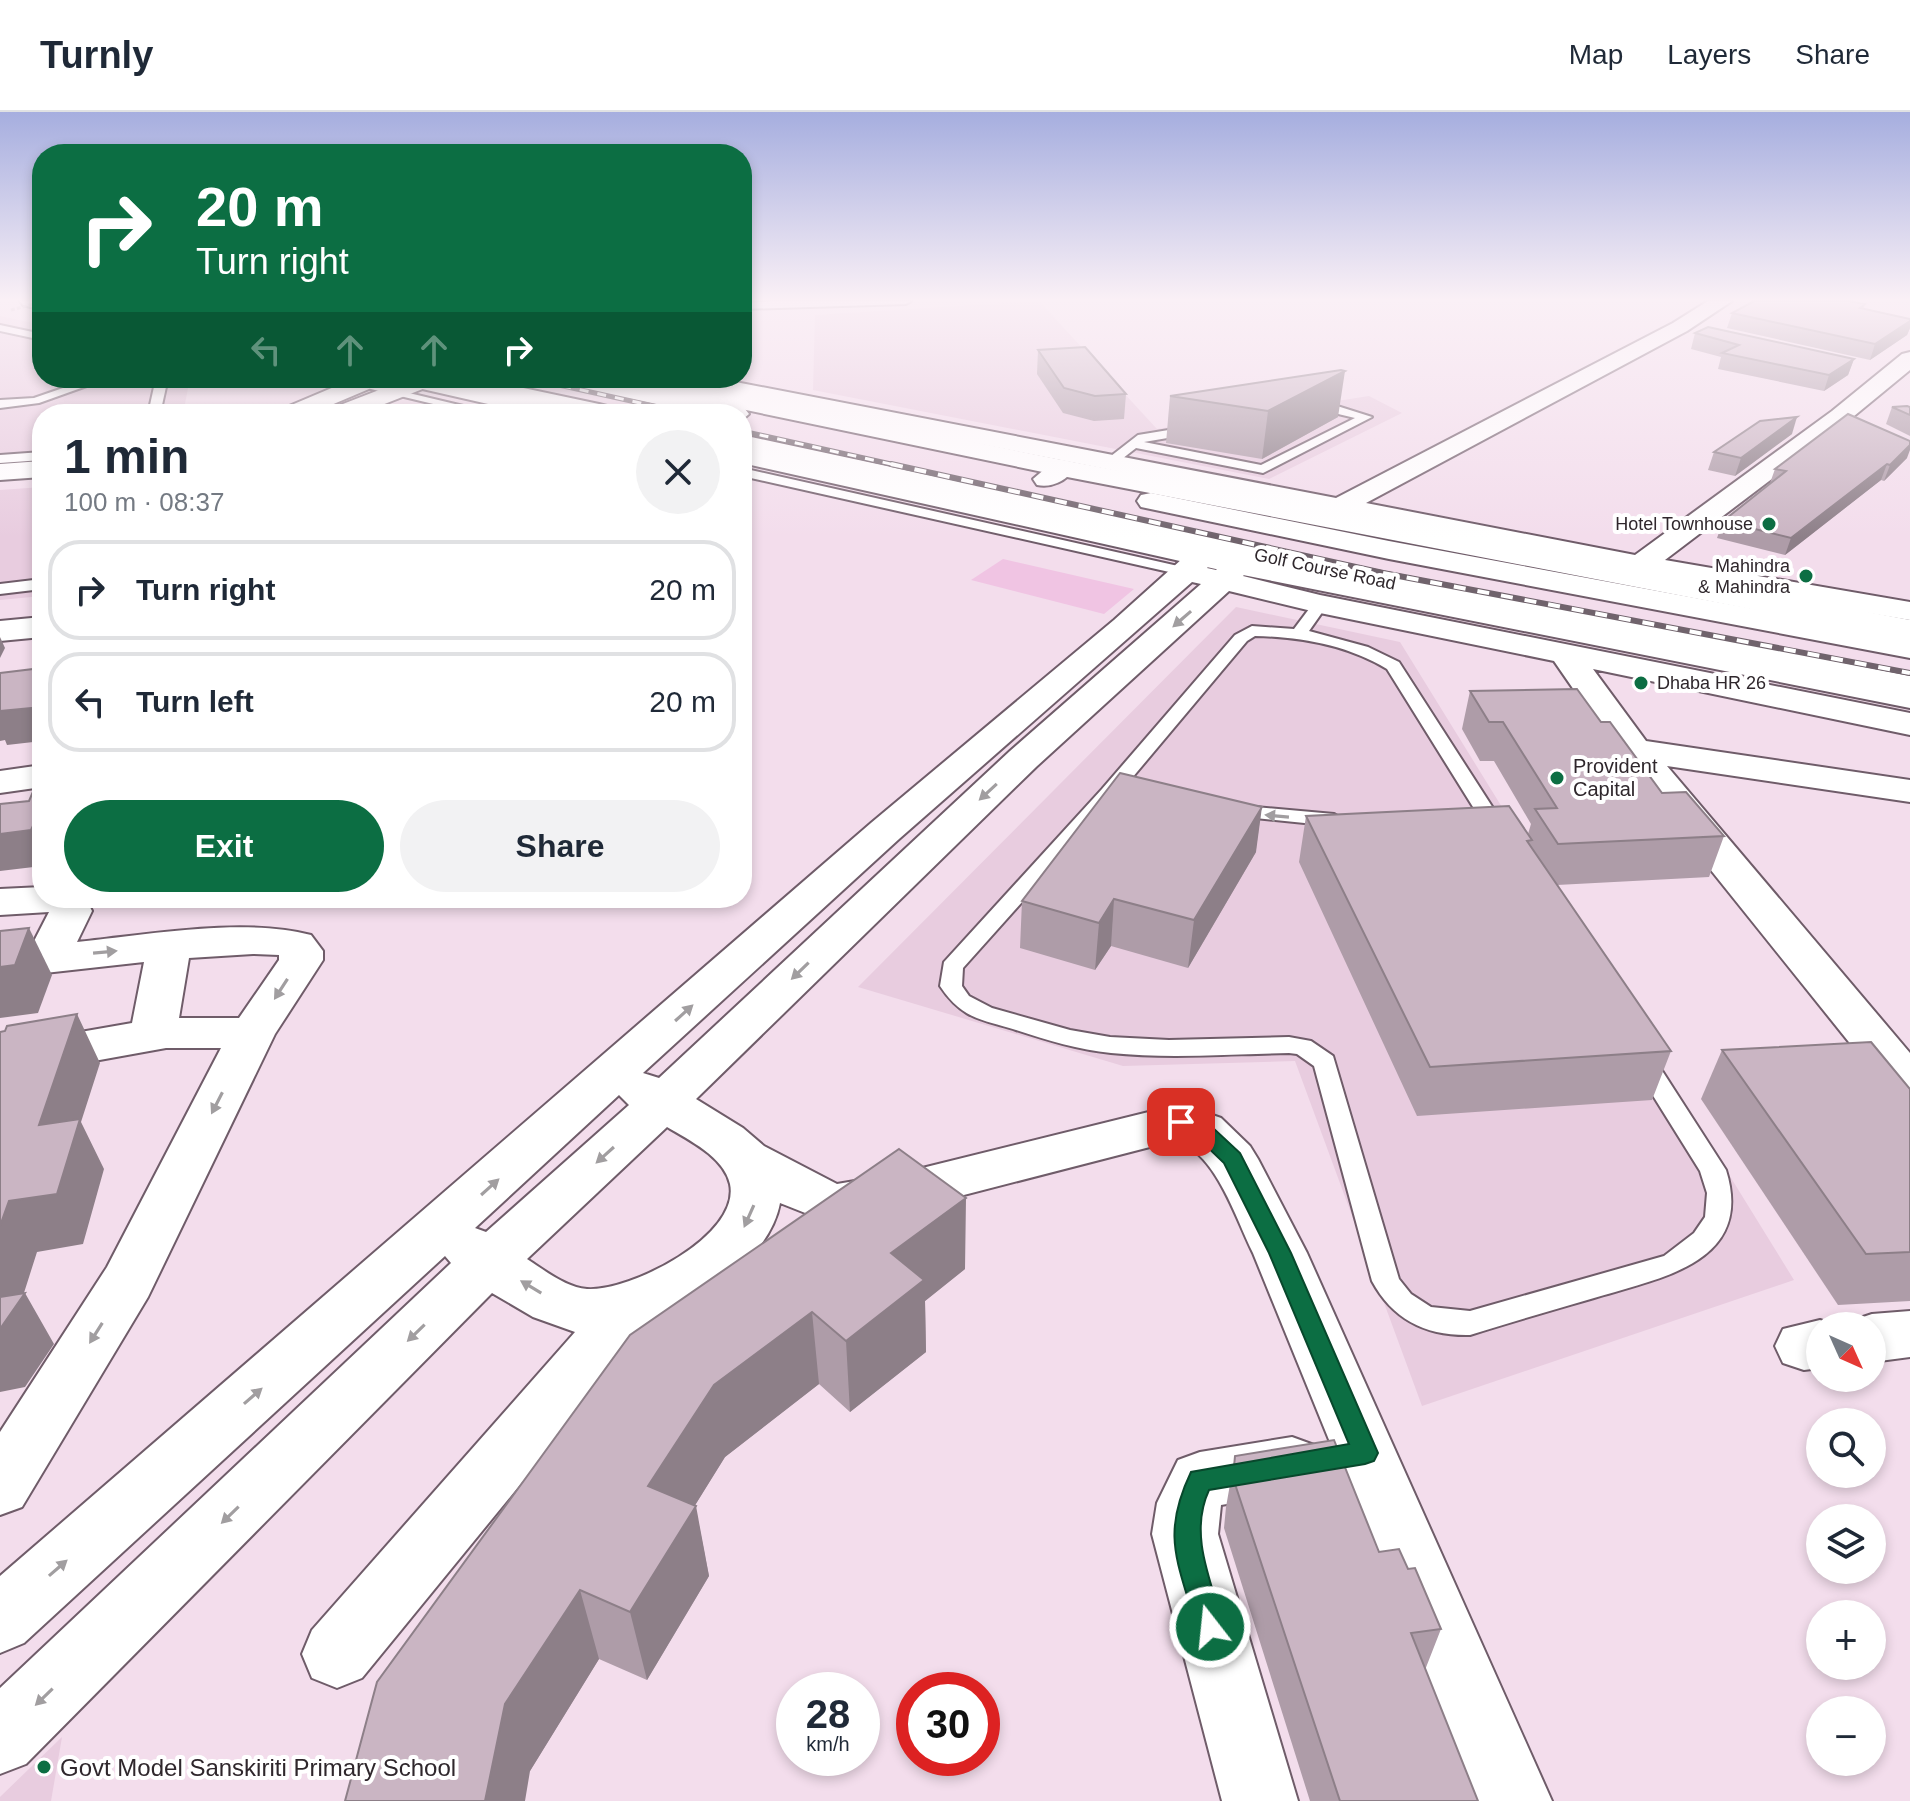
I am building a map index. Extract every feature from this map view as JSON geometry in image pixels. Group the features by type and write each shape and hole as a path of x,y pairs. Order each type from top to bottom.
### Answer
{"street":[{"path":"1328,512 1579,380"},
{"path":"1640,565 1840,416 1896,380"},
{"path":"325,404 381,388"},
{"path":"358,404 391,388"},
{"path":"439,388 515,404"},
{"path":"449,388 550,404"},
{"name":"Golf Course Road","path":"612,388 687,404"},
{"path":"662,388 719,404"},
{"path":"730,388 1108,463 1328,512 1910,630"},
{"path":"752,413 1043,494 1213,569 1325,611 1563,651 1910,724"},
{"path":"1840,416 1868,429"},
{"name":"Golf Course Road","path":"752,418 1043,494 1607,628 1910,686"},
{"name":"Golf Course Road","path":"752,444 1910,648"},
{"path":"752,456 1043,494 1328,512 1640,565 1903,602"},
{"path":"0,472 32,470"},
{"path":"0,486 32,483"},
{"path":"1213,569 1910,698"},
{"path":"639,1088 887,830 1002,753 1213,569"},
{"path":"1607,628 1568,608 1571,600 1589,595 1622,595"},
{"path":"0,631 32,628"},
{"path":"1563,651 1634,750 1910,1085"},
{"path":"1634,750 1910,791"},
{"path":"0,1620 466,1245 639,1088 933,842 1002,753"},
{"path":"0,782 32,777"},
{"path":"887,830 933,842"},
{"path":"0,902 32,901"},
{"path":"47,958 71,911 70,908"},
{"path":"0,964 233,942 296,944 301,951 301,960 252,1033 128,1281 0,1487"},
{"path":"153,1035 169,947"},
{"path":"0,1062 153,1035 252,1033"},
{"path":"639,1088 727,1143 747,1160 833,1204 902,1192 1181,1122 1203,1131 1232,1159 1280,1253 1514,1801"},
{"path":"466,1245 550,1299 586,1313 632,1307 685,1281 735,1243 754,1212 756,1183 747,1160"},
{"path":"0,1738 466,1245"},
{"path":"337,1654 632,1307"},
{"path":"1886,1337 1910,1334"},
{"path":"1260,1801 1185,1534 1189,1503 1200,1480 1365,1453"}],"lane":[{"path":"0,394 52,388"},
{"path":"0,404 35,401 73,388"},
{"path":"423,388 465,404"},
{"path":"1134,444 1263,469 1366,417 1334,409 1290,415"},
{"path":"1108,463 1142,438 1201,429"},
{"path":"0,459 32,457"},
{"path":"752,474 1213,569"},
{"path":"0,589 32,585"},
{"path":"1307,637 1325,611"},
{"path":"1252,631 1307,637 1369,653 1393,666 1713,1170 1720,1193 1718,1218 1704,1240 1673,1264 1470,1323 1450,1325 1431,1321 1408,1309 1386,1281 1325,1062 1315,1053 1289,1045 1169,1048 1110,1045 1069,1038 984,1013 961,1001 951,986 952,967 1109,793 1241,638 1252,631"},
{"path":"1109,793 1139,797"},
{"path":"1215,809 1359,822"},
{"path":"1465,824 1495,825"}],"shaded area":[{"path":"0,380 32,380 32,388 188,388 185,404 32,404 32,455 0,458"},
{"path":"813,380 1112,380 1157,429 1369,396 1402,413 1269,479 813,390"},
{"path":"32,488 32,597 0,600 0,490"},
{"path":"1003,559 1134,589 1104,614 971,580"},
{"path":"1236,607 1400,642 1794,1280 1422,1406 1295,1061 1123,1066 858,987"},
{"name":"Govt Model Sanskiriti Primary School","path":"62,1737 51,1801 0,1801 0,1797"}],"building":[{"path":"1058,380 1114,380 1126,394 1095,396 1064,388"},
{"path":"1276,380 1328,380 1268,411 1170,396"},
{"path":"1892,407 1910,407 1910,415"},
{"path":"1848,414 1910,441 1910,445 1890,465 1887,464 1791,538 1723,521 1786,471 1775,469"},
{"path":"1797,417 1741,458 1714,452 1760,421"},
{"path":"32,669 32,708 0,711 0,673"},
{"path":"1577,689 1601,722 1610,722 1662,793 1686,792 1724,836 1558,844 1535,809 1557,808 1503,722 1489,722 1470,691"},
{"path":"1120,773 1262,807 1194,920 1114,899 1099,923 1022,901"},
{"path":"32,794 31,830 0,834 0,804 29,801"},
{"path":"1509,806 1532,840 1527,841 1671,1051 1430,1067 1306,816"},
{"path":"29,928 15,965 0,967 0,931"},
{"path":"77,1014 39,1125 80,1119 57,1194 9,1201 0,1226 0,1032 5,1031 7,1026"},
{"path":"1871,1042 1910,1089 1910,1252 1866,1254 1722,1050"},
{"path":"899,1149 966,1198 891,1253 924,1280 846,1341 812,1312 714,1385 648,1486 696,1506 630,1612 580,1590 505,1704 485,1801 345,1801 377,1682 630,1335"},
{"path":"25,1293 0,1329 0,1297"},
{"path":"1334,1440 1379,1552 1399,1549 1408,1569 1415,1568 1441,1629 1411,1633 1478,1801 1340,1801 1233,1478 1235,1456"}],"railway":[{"path":"572,388 645,404"},
{"path":"752,433 900,466"},
{"path":"891,464 1383,573 1910,673"}],"place":[{"name":"Hotel Townhouse","path":"1769,524"},
{"name":"Mahindra & Mahindra","path":"1806,576"},
{"name":"Dhaba HR 26","path":"1641,683"},
{"name":"Provident Capital","path":"1557,778"},
{"name":"Govt Model Sanskiriti Primary School","path":"44,1767"}],"route":[{"path":"1181,1122 1203,1131 1232,1159 1280,1253 1365,1453 1200,1480 1189,1503 1185,1534 1210,1627"}]}
